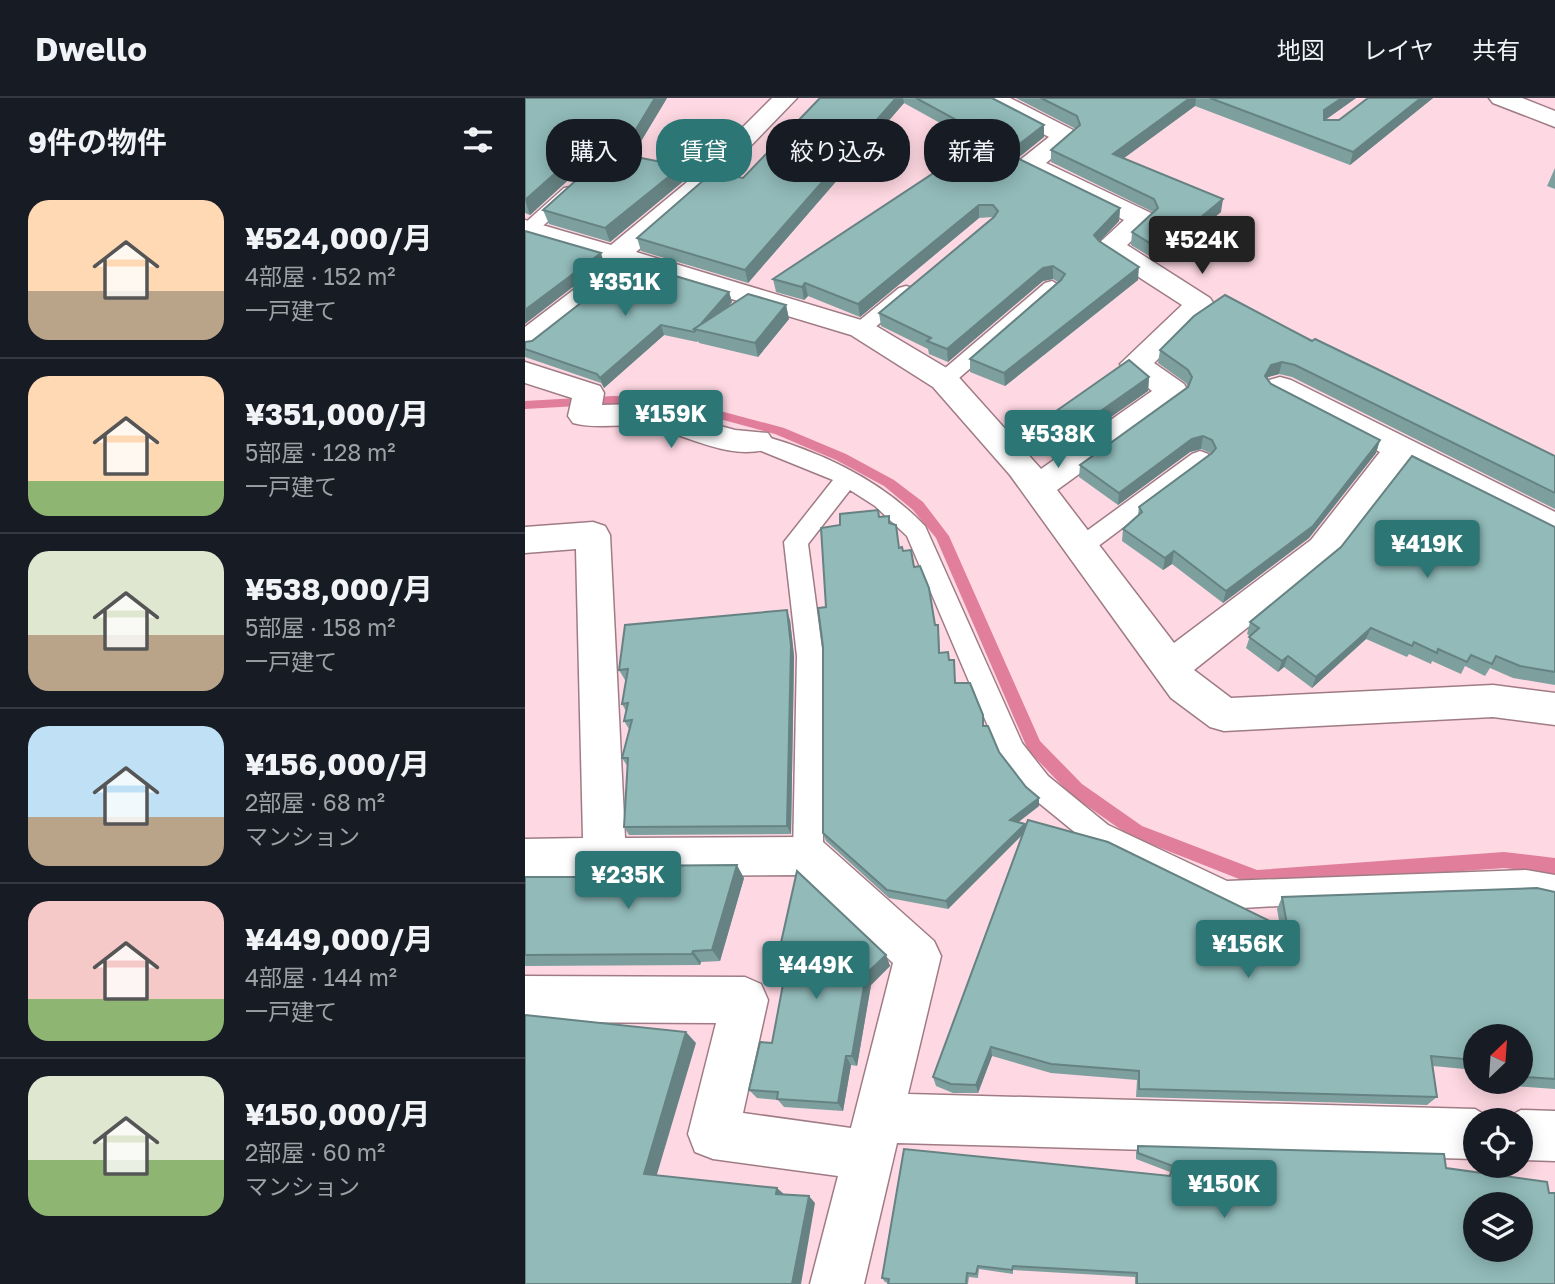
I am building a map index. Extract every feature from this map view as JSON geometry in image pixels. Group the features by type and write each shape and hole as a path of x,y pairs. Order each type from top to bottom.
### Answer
{"street":[{"path":"525,342 624,256 785,98"},
{"path":"992,98 1066,136 1027,164 1142,219 1110,246 1200,304 1135,364 1173,391 1037,488"},
{"path":"1501,98 1555,120"},
{"path":"527,228 861,330 944,380 1037,488 1185,687 1224,715 1493,701 1555,709"},
{"path":"525,372 589,393 584,416 639,415 735,441 757,441"},
{"path":"1280,387 1555,527"},
{"path":"1170,667 1323,549 1400,449"},
{"path":"525,540 593,535 605,858"},
{"path":"525,859 808,856 918,956 871,1137 837,1284"},
{"path":"525,999 745,1000 713,1134 871,1137 1463,1134"},
{"path":"1533,1135 1555,1136"}],"lane":[{"path":"527,228 579,184"},
{"path":"861,330 924,277"},
{"path":"944,380 1052,287"},
{"path":"757,441 847,478 883,499 917,532 1012,751 1038,785 1098,834 1225,895 1349,888 1526,884 1555,889"},
{"path":"1081,547 1200,460"},
{"path":"808,856 810,656 796,542 847,478"}],"building":[{"path":"525,98 655,98 642,119 546,119 546,181 525,200"},
{"path":"820,98 896,98 878,119 800,119"},
{"path":"916,98 992,98 1044,125 1020,144 1020,119 955,119"},
{"path":"1041,98 1190,98 1113,154 1223,199 1161,250 1132,232 1158,208 1154,199 1051,150 1080,125 1077,116"},
{"path":"1210,98 1342,98 1324,110 1324,120 1339,120 1368,98 1421,98 1353,152"},
{"path":"766,154 766,182 822,182 745,270 637,238 701,182 752,182 752,169"},
{"path":"642,158 656,161 656,182 662,182 605,228 543,210 574,182 642,182"},
{"path":"1020,159 1120,208 1094,235 1139,267 1004,373 970,359 1061,280 1065,274 1053,266 1043,268 947,349 927,341 931,338 879,313 994,217 998,211 993,205 979,205 858,304 805,283 802,287 773,279 924,179 924,182 1020,182"},
{"path":"525,231 601,253 525,310"},
{"path":"632,263 729,292 694,332 661,325 600,378 597,374 525,349 525,342 532,341"},
{"path":"748,294 786,305 755,343 694,329"},
{"path":"1225,295 1312,341 1315,339 1555,456 1555,493 1295,365 1282,362 1271,365 1265,376 1271,384 1380,440 1313,526 1226,591 1174,551 1165,558 1123,529 1142,512 1139,507 1212,453 1216,448 1212,440 1203,436 1192,439 1119,493 1080,465 1188,387 1192,377 1188,370 1160,350 1194,316"},
{"path":"1129,360 1149,377 1075,429 1049,416"},
{"path":"1412,456 1555,527 1555,672 1520,666 1496,656 1492,664 1471,655 1467,662 1438,649 1437,653 1414,642 1412,646 1371,628 1316,677 1288,656 1282,661 1249,637 1259,628 1250,622 1341,547"},
{"path":"878,510 879,517 889,516 889,523 896,525 899,548 902,547 903,551 911,550 914,567 920,566 929,588 935,625 938,625 939,653 948,652 949,660 954,660 955,683 970,683 983,715 983,726 988,726 999,752 1026,787 1039,798 1010,820 1025,824 946,901 887,890 823,833 823,647 818,608 826,607 821,528 840,525 840,514"},
{"path":"787,610 791,646 787,826 624,827 628,758 622,758 632,720 624,721 628,703 622,704 628,669 619,670 625,625"},
{"path":"1028,820 1108,842 1288,930 1282,897 1537,888 1555,892 1555,1079 1533,1077 1533,1024 1463,1024 1463,1059 1431,1056 1437,1097 1139,1089 1139,1071 1051,1064 991,1047 976,1085 951,1084 933,1077"},
{"path":"737,865 712,950 693,951 692,954 525,955 525,877 617,877 617,866"},
{"path":"797,871 886,955 866,974 852,1056 846,1056 838,1103 777,1099 778,1092 749,1090 760,1042 772,1043 790,947 780,947"},
{"path":"525,1015 686,1032 644,1174 777,1188 776,1194 809,1196 792,1284 525,1284"},
{"path":"1138,1146 1444,1154 1446,1168 1463,1170 1463,1178 1518,1178 1547,1182 1549,1193 1555,1193 1555,1284 1137,1284 1137,1273 1013,1266 1012,1270 978,1266 976,1274 967,1273 966,1284 888,1284 889,1279 882,1278 904,1149 1170,1176 1173,1166 1138,1153"}],"waterway":[{"path":"525,405 613,400 668,401 779,431 841,457 889,483 918,506 942,536 1034,745 1076,789 1136,831 1257,878 1504,860 1555,866"}]}
